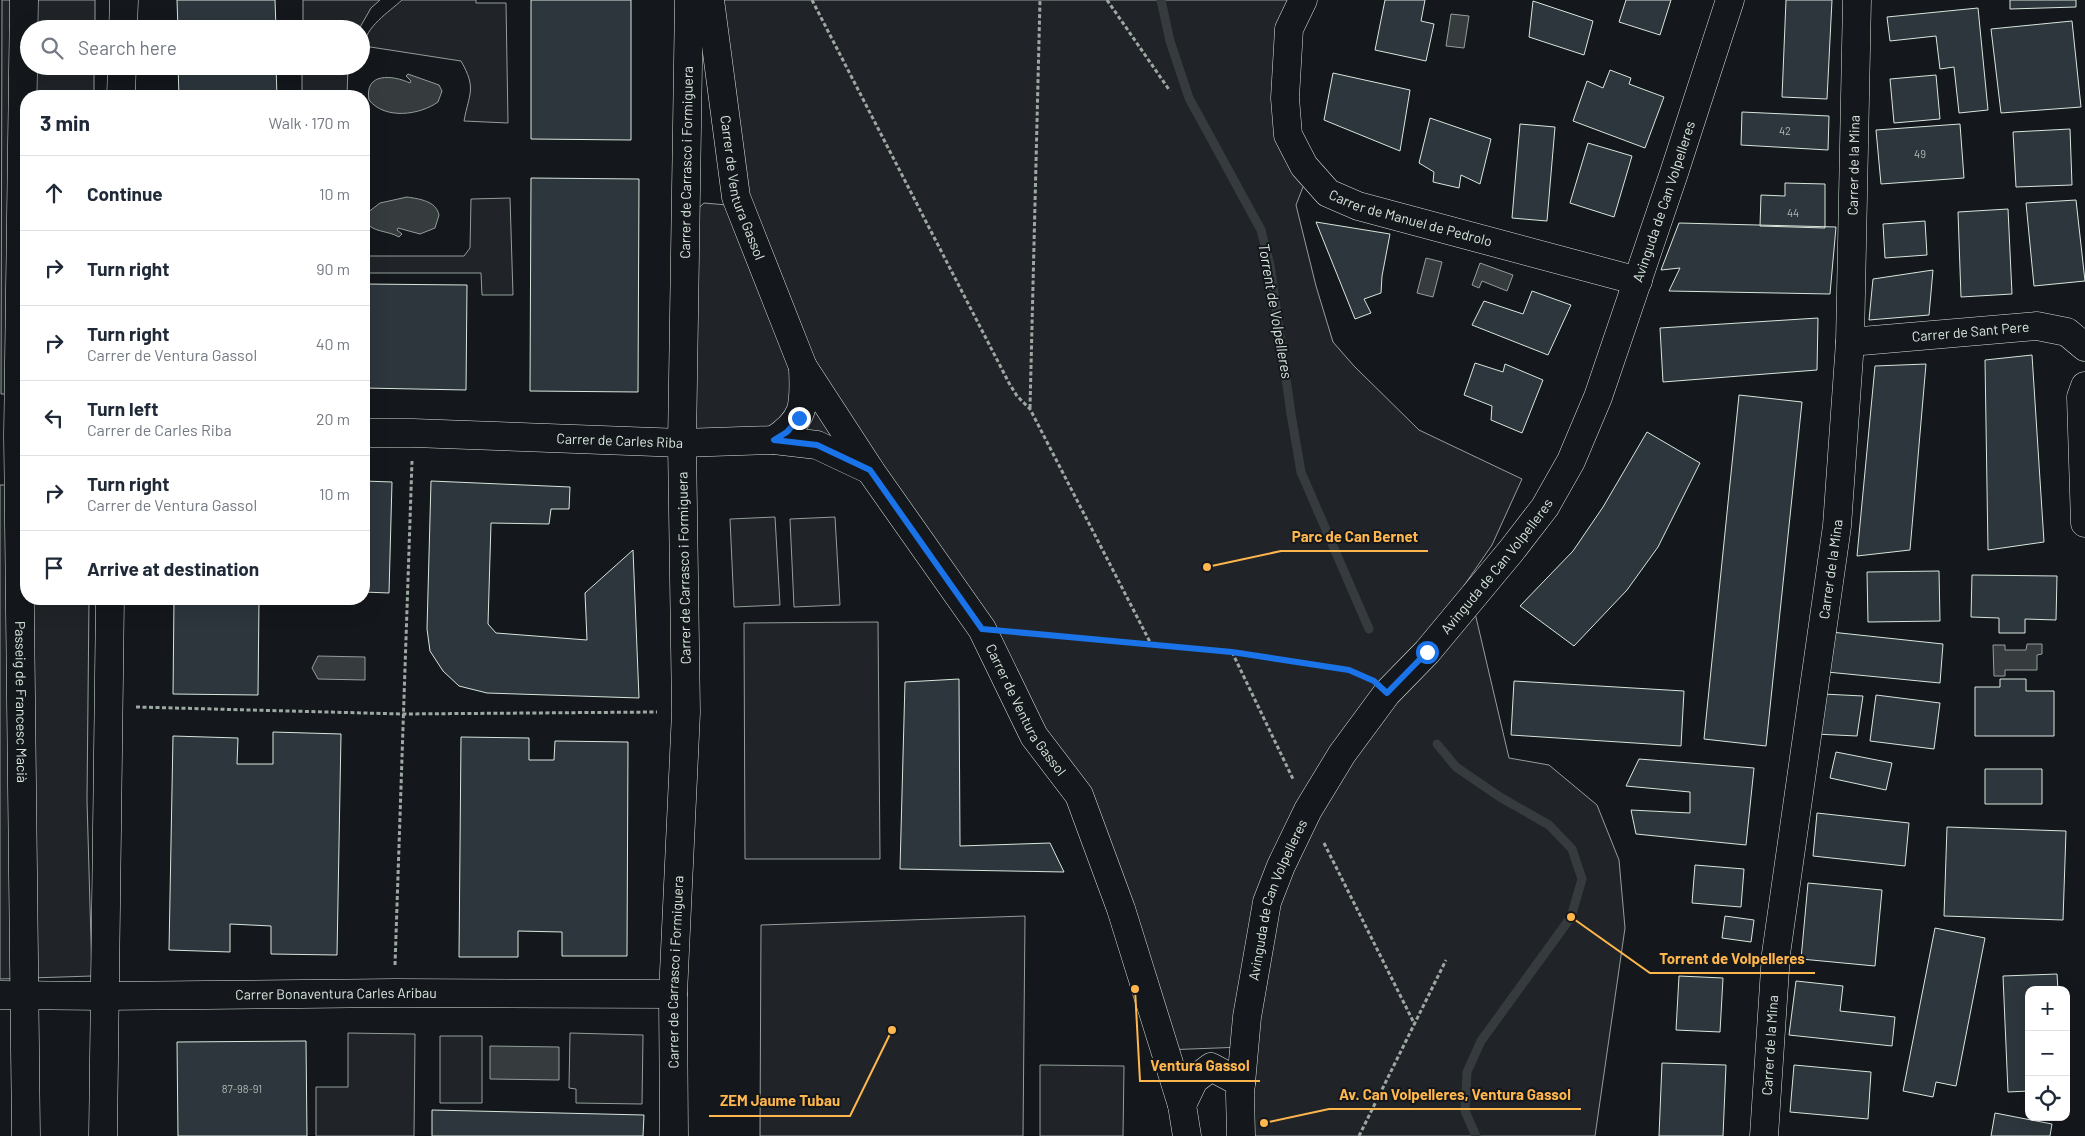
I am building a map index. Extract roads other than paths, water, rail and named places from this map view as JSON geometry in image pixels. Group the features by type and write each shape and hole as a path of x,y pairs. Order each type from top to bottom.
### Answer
{"street":[{"name":"Passeig de Francesc Macià","path":"24,0 24,20"},
{"path":"123,20 124,0"},
{"name":"Carrer de Carrasco i Formiguera","path":"674,1136 674,994 686,712 682,443 689,0"},
{"name":"Carrer de Ventura Gassol","path":"710,0 736,197 803,367 870,470 982,629 1034,736 1079,795 1121,909 1182,1105 1187,1136"},
{"name":"Carrer de Manuel de Pedrolo","path":"1303,0 1288,30 1285,98 1288,136 1304,166 1328,193 1358,206 1638,280"},
{"name":"Avinguda de Can Volpelleres","path":"1241,1136 1241,1083 1247,1016 1267,902 1281,866 1308,810 1342,754 1387,693 1427,652 1517,544 1545,507 1571,461 1598,397 1730,0"},
{"name":"Carrer de la Mina","path":"1764,1136 1776,954 1838,526 1850,342 1858,0"},
{"name":"Passeig de Francesc Macià","path":"22,75 22,90"},
{"path":"121,90 122,75"},
{"name":"Passeig de Francesc Macià","path":"20,193 15,435 12,996 26,1136"},
{"name":"Carrer de Sant Pere","path":"1850,342 2036,326 2067,332 2085,347"},
{"name":"Carrer de Ventura Gassol","path":"774,440 787,432 799,418 804,390 803,367"},
{"path":"2085,386 2081,397 2085,523"},
{"name":"Carrer de Carles Riba","path":"370,433 682,443 774,440 817,445 870,470"},
{"path":"103,1136 110,605"},
{"name":"Carrer Bonaventura Carles Aribau","path":"12,996 394,993 674,994"},
{"name":"Carrer de Ventura Gassol","path":"1158,1032 1194,1080"},
{"path":"1182,1105 1194,1080 1212,1067 1241,1083"}],"waterway":[{"name":"Torrent de Volpelleres","path":"1161,0 1170,41 1189,98 1261,230 1270,265 1301,472 1369,629"},
{"name":"Torrent de Volpelleres","path":"1437,744 1456,767 1500,797 1549,825 1572,849 1582,879 1571,917 1481,1041 1467,1072 1465,1111 1476,1136"}],"place":[{"name":"Parc de Can Bernet","path":"1207,567"},
{"name":"Torrent de Volpelleres","path":"1571,917"},
{"name":"Ventura Gassol","path":"1135,989"},
{"name":"ZEM Jaume Tubau","path":"892,1030"},
{"name":"Av. Can Volpelleres, Ventura Gassol","path":"1264,1123"}]}
